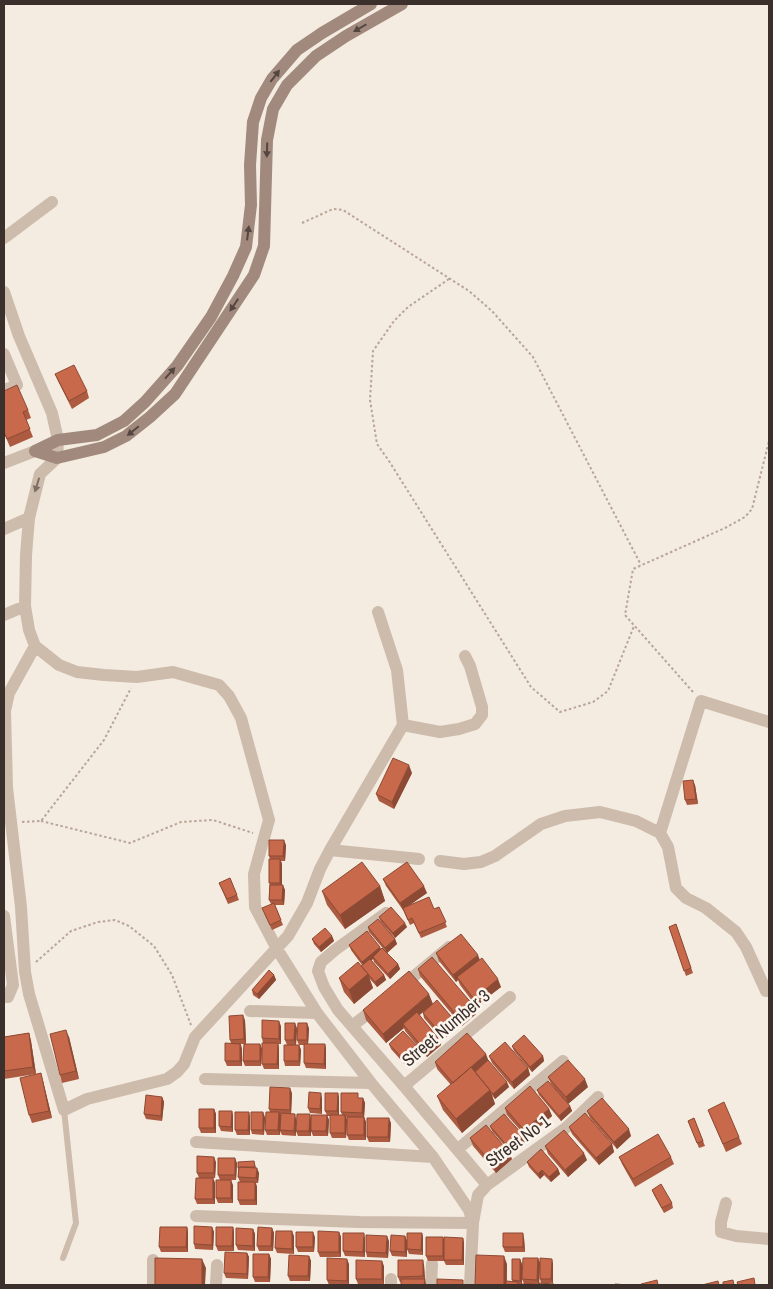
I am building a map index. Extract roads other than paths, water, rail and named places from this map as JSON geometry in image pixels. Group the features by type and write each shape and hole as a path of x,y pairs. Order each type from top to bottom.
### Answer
{"main road":[{"path":"34,451 58,440 97,435 124,421 145,402 176,366 211,317 246,247 251,205 250,165 253,122 261,98 272,78 297,50 371,4"},
{"path":"34,451 57,458 104,447 126,436 175,394 254,275 264,246 267,140 273,109 282,93 287,85 316,56 346,36 402,4"}],"street":[{"path":"4,238 52,202"},
{"path":"4,292 19,336 52,413 58,440 57,458 40,474 29,518 25,606 29,630 35,646 59,665 77,672 137,677 173,672 219,685 229,696 241,718 269,820 254,874 255,907 277,949 317,1013 371,1083 433,1157 469,1210 473,1223 359,1222 196,1216"},
{"path":"4,354 17,385 4,390"},
{"path":"4,463 34,451"},
{"path":"4,529 29,518"},
{"path":"4,615 25,606"},
{"path":"35,646 9,693 5,711 7,788 21,907 25,972 29,994 64,1110 87,1099 167,1078 177,1072 184,1064 195,1037 288,936 307,903 320,869 330,850 403,725 397,670 378,612"},
{"path":"403,725 440,732 475,724 482,715 482,707 470,666 464,656"},
{"path":"660,833 701,701 769,722"},
{"path":"440,861 464,864 481,862 495,856 541,824 564,816 600,812 636,821 660,833 668,847 676,888 686,898 706,908 736,932 746,947 766,991"},
{"path":"330,850 419,859"},
{"path":"388,912 335,950 321,962 318,971 324,987 338,1010 487,1185"},
{"path":"4,916 13,985 8,997 4,997"},
{"path":"352,1026 456,942"},
{"name":"Street Number 3","path":"404,1086 510,997"},
{"path":"250,1011 317,1013"},
{"path":"458,1149 563,1060"},
{"path":"206,1079 371,1083"},
{"name":"Street No 1","path":"470,1285 473,1223 478,1195 487,1185 567,1127 598,1096"},
{"path":"196,1142 433,1157"},
{"path":"726,1203 721,1222 721,1232 736,1236 769,1239"},
{"path":"153,1260 154,1285"},
{"path":"431,1285 432,1264"},
{"path":"216,1285 217,1265"}],"lane":[{"path":"63,1258 76,1223 64,1110"}]}
